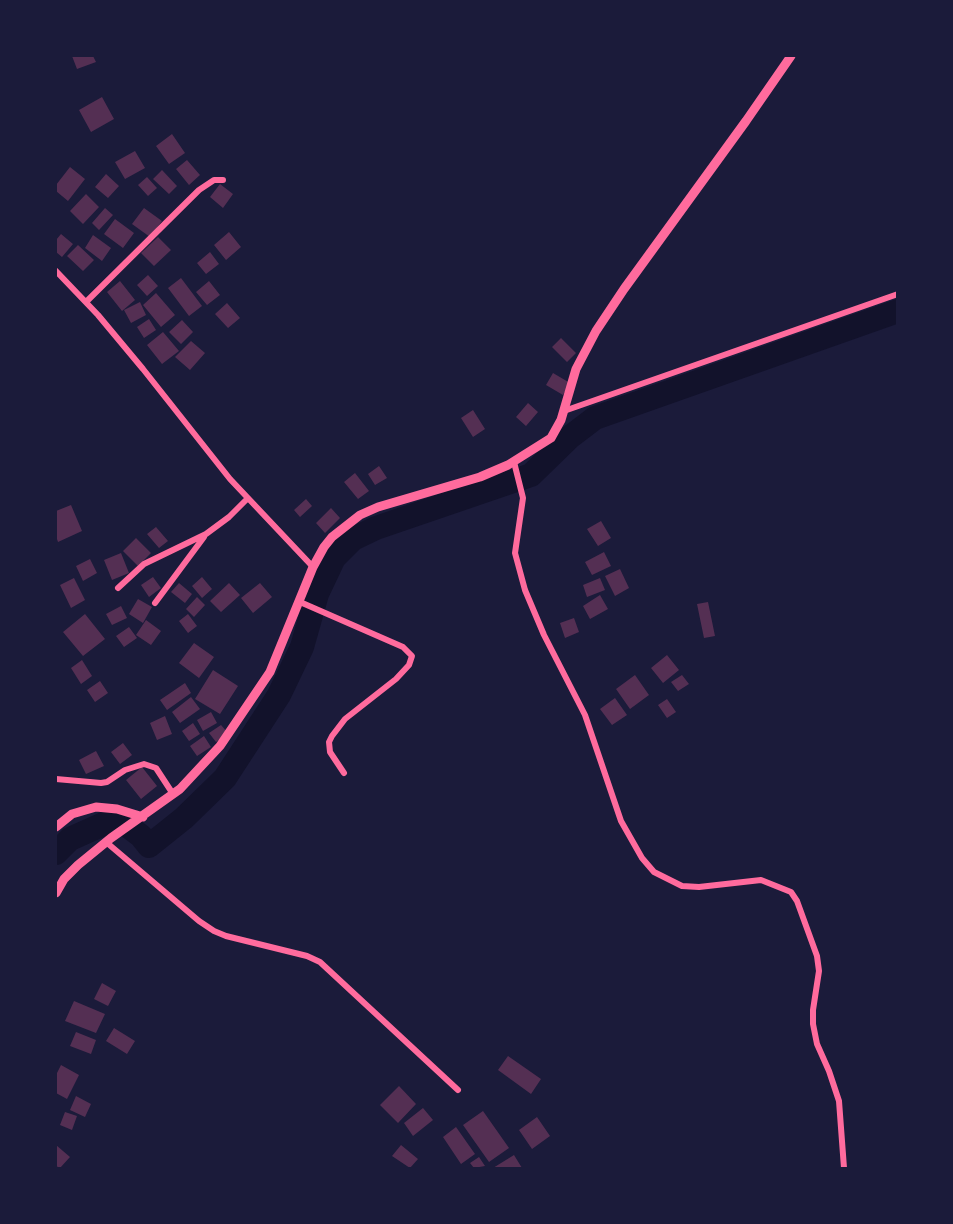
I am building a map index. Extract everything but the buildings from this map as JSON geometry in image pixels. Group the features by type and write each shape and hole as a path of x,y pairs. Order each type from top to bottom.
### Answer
{"street":[{"path":"56,892 70,872 109,840 173,794 204,765 270,672 302,603 313,567 324,547 346,524 378,507 515,466 551,438 564,411 576,369 596,331 791,56"},
{"path":"86,302 206,184 214,180 223,180"},
{"path":"56,271 86,302 143,369 230,479 313,567"},
{"path":"564,411 897,294"},
{"path":"515,466 523,498 515,553 525,590 544,635 585,715 621,821 642,858 654,872 681,886 760,880 791,892 797,901 817,956 819,971 813,1024 816,1044 829,1071 838,1101 844,1168"},
{"path":"118,588 144,564 206,534 229,517 248,498"},
{"path":"155,603 206,534"},
{"path":"302,603 403,647 412,656 408,666 396,679 345,719 332,736 329,742 330,752 344,773"},
{"path":"56,779 107,782 124,770 144,764 156,768 173,794"},
{"path":"56,827 72,814 96,807 117,809 143,817"},
{"path":"109,840 199,921 214,931 307,956 320,962 458,1090"}],"waterway":[{"path":"56,853 70,839 117,818 141,836 149,846 184,818 225,778 279,695 302,647 317,594 334,558 353,539 376,528 531,475 570,437 595,418 898,311"}]}
